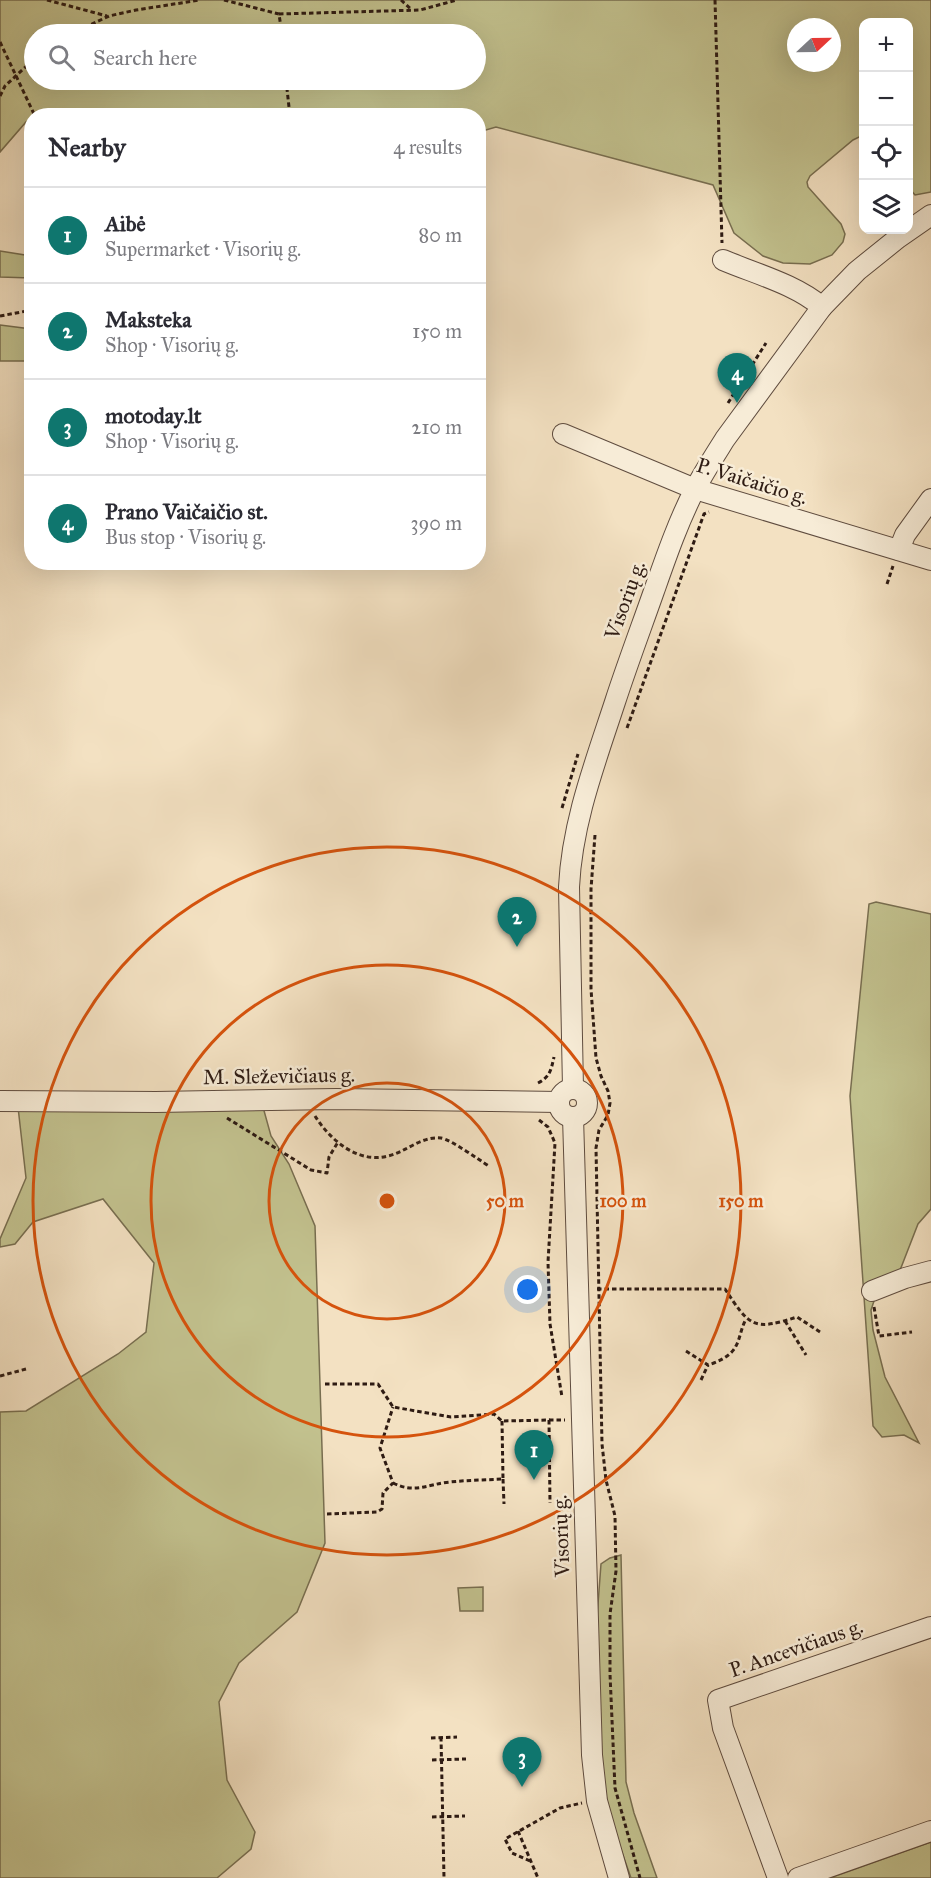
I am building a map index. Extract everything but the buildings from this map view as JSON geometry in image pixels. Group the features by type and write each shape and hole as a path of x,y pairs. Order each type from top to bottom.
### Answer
{"street":[{"name":"Visorių g.","path":"620,1878 597,1801 592,1755 573,1117 582,1114 587,1107 587,1102 581,1091 566,1095 569,887 574,836 588,784 626,668 668,552 695,489 725,439 822,307 857,271 931,215"},
{"path":"723,260 797,291 822,307"},
{"name":"P. Vaičaičio g.","path":"563,434 724,499 931,560"},
{"path":"899,550 905,535 931,499"},
{"name":"M. Sleževičiaus g.","path":"0,1101 156,1102 566,1095"},
{"path":"872,1291 904,1278 931,1271"},
{"name":"P. Ancevičiaus g.","path":"778,1878 723,1728 718,1700 931,1627"},
{"path":"798,1878 931,1831"}],"path":[{"path":"47,0 109,16"},
{"path":"92,24 109,16 200,0"},
{"path":"224,0 279,14 420,10 457,0"},
{"path":"401,0 412,10"},
{"path":"715,0 723,260"},
{"path":"279,14 280,24"},
{"path":"0,42 31,108"},
{"path":"0,96 4,86 24,68"},
{"path":"287,90 289,108"},
{"path":"0,316 24,311"},
{"path":"626,729 704,514 717,508 724,499"},
{"path":"597,826 591,889 591,989 596,1058 608,1090 610,1103 609,1115 599,1130 596,1148 597,1289 602,1444 606,1480 615,1516 616,1571 610,1614 610,1674 615,1788 640,1878"},
{"path":"313,1099 315,1116 324,1131 343,1146 368,1158 388,1156 428,1139 443,1138 489,1166"},
{"path":"223,1116 311,1170 327,1173 329,1157 338,1142"},
{"path":"597,1289 725,1289 746,1319 758,1324 781,1323 797,1317 820,1332"},
{"path":"872,1291 879,1336 912,1332"},
{"path":"702,1380 708,1365 720,1361 736,1347 746,1319"},
{"path":"785,1322 806,1354"},
{"path":"686,1351 708,1365"},
{"path":"0,1376 26,1369"},
{"path":"326,1384 378,1384 393,1407 451,1417 494,1414 502,1421 566,1420"},
{"path":"393,1407 380,1448 393,1483 404,1488 428,1487 447,1482 503,1479"},
{"path":"549,1420 550,1503"},
{"path":"502,1421 504,1504"},
{"path":"327,1514 377,1512 382,1509 382,1493 393,1483"},
{"path":"441,1737 444,1878"},
{"path":"431,1738 457,1737"},
{"path":"432,1760 466,1759"},
{"path":"530,1861 512,1853 504,1839 560,1808 583,1803"},
{"path":"432,1817 465,1816"},
{"path":"518,1831 538,1878"}],"shaded area":[{"path":"0,0 931,0 931,192 915,195 913,193 913,18 859,18 859,137 810,176 807,182 808,187 841,224 845,234 843,242 832,255 810,264 783,263 763,256 734,233 713,185 496,127 486,130 486,108 24,108 24,124 0,152"},
{"path":"0,251 24,255 24,278 0,277"},
{"path":"0,325 24,328 24,361 0,361"},
{"path":"876,902 931,914 931,1209 918,1224 897,1278 875,1298 871,1310 873,1330 885,1377 919,1443 904,1435 882,1437 873,1426 850,1096 869,904"},
{"path":"18,1107 263,1107 271,1136 289,1164 315,1226 325,1543 297,1612 239,1663 219,1702 227,1780 255,1832 251,1849 217,1878 0,1878 0,1412 26,1411 118,1354 146,1332 154,1263 103,1199 33,1222 15,1244 0,1247 0,1239 26,1178"},
{"path":"621,1555 626,1782 634,1813 657,1878 631,1878 612,1824 600,1767 596,1631 601,1564"},
{"path":"483,1587 483,1611 460,1611 458,1588"},
{"path":"931,1842 931,1878 830,1878"}],"place":[{"name":"Prano Vaičaičio st.","path":"737,403"},
{"name":"Maksteka","path":"517,947"},
{"name":"Aibė","path":"534,1480"},
{"name":"motoday.lt","path":"522,1787"}]}
